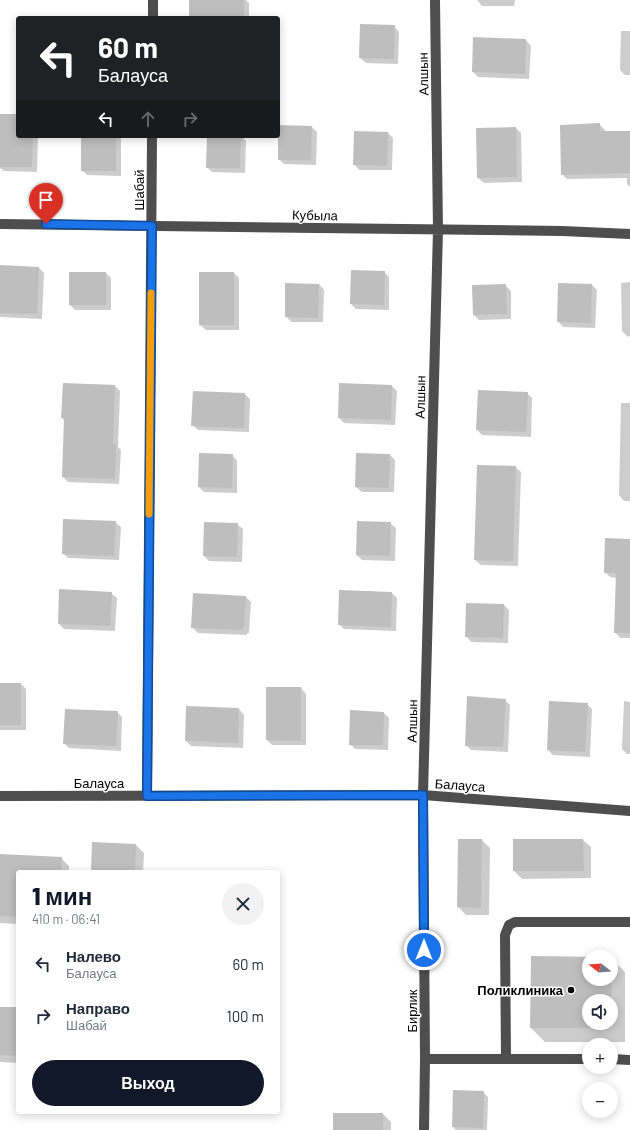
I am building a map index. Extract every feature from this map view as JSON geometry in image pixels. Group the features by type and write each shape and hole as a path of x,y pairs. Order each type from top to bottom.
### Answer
{"street":[{"path":"153,0 153,16"},
{"name":"Алшын","path":"423,795 438,230 435,0"},
{"name":"Шабай","path":"147,796 152,138"},
{"name":"Кубыла","path":"0,224 630,234"},
{"name":"Балауса","path":"0,796 423,795 630,812"},
{"name":"Бирлик","path":"423,795 425,1059 424,1130"},
{"path":"506,1058 505,935 509,925 515,922 630,922"},
{"path":"425,1059 582,1059"},
{"path":"618,1059 630,1060"}],"building":[{"path":"189,0 244,0 244,16 189,16"},
{"path":"360,24 395,25 394,59 359,58"},
{"path":"473,37 526,39 525,74 472,72"},
{"path":"0,114 16,114 16,138 33,138 32,167 0,167"},
{"path":"600,123 600,131 630,131 630,173 561,175 560,125"},
{"path":"280,125 312,126 311,160 278,160 278,138 280,138"},
{"path":"516,127 517,177 477,178 476,128"},
{"path":"354,131 388,132 387,166 353,165"},
{"path":"81,138 116,138 116,171 81,171"},
{"path":"207,138 241,138 240,168 206,168"},
{"path":"0,265 39,267 37,314 0,313"},
{"path":"351,270 385,271 384,305 350,304"},
{"path":"69,272 106,272 106,305 69,305"},
{"path":"199,272 234,272 234,325 199,325"},
{"path":"285,283 319,284 318,318 285,317"},
{"path":"558,283 592,284 591,323 557,322"},
{"path":"506,284 507,314 473,315 472,285"},
{"path":"63,383 115,385 113,444 116,444 115,479 62,477 64,418 61,418"},
{"path":"339,383 392,385 391,420 338,418"},
{"path":"478,390 528,392 526,432 476,430"},
{"path":"193,391 245,393 244,428 191,426"},
{"path":"199,453 233,454 232,488 198,487"},
{"path":"356,453 390,454 389,488 355,487"},
{"path":"477,465 516,466 513,561 474,560"},
{"path":"63,519 116,521 114,556 62,554"},
{"path":"357,521 391,522 390,556 356,555"},
{"path":"204,522 238,523 237,557 203,556"},
{"path":"605,538 630,539 630,633 614,633 616,573 604,573"},
{"path":"59,589 112,592 110,626 58,624"},
{"path":"339,590 392,592 391,627 338,625"},
{"path":"193,593 246,596 244,628 242,628 242,630 191,628"},
{"path":"466,603 504,604 503,638 465,637"},
{"path":"0,683 21,683 21,725 0,725"},
{"path":"266,687 301,687 301,741 266,740"},
{"path":"467,696 506,699 503,747 465,746"},
{"path":"549,701 588,703 585,752 547,750"},
{"path":"186,706 239,708 238,743 185,741"},
{"path":"65,709 118,711 116,746 63,744"},
{"path":"350,710 384,712 383,745 349,745"},
{"path":"458,839 482,839 481,908 457,907"},
{"path":"513,839 583,839 584,871 513,871"},
{"path":"92,842 136,844 135,870 91,870"},
{"path":"0,854 62,857 61,870 16,870 16,917 0,916"},
{"name":"Поликлиника","path":"531,956 582,957 582,986 612,986 611,994 582,994 582,1028 530,1028"},
{"path":"0,1007 16,1007 16,1056 0,1055"},
{"path":"453,1090 484,1091 483,1128 452,1127"},
{"path":"333,1113 383,1113 383,1130 333,1130"}],"slow traffic":[{"path":"149,514 151,293"}],"place":[{"name":"Поликлиника","path":"571,990"}],"route":[{"path":"46,224 152,226 147,796 423,795 424,950"}]}
